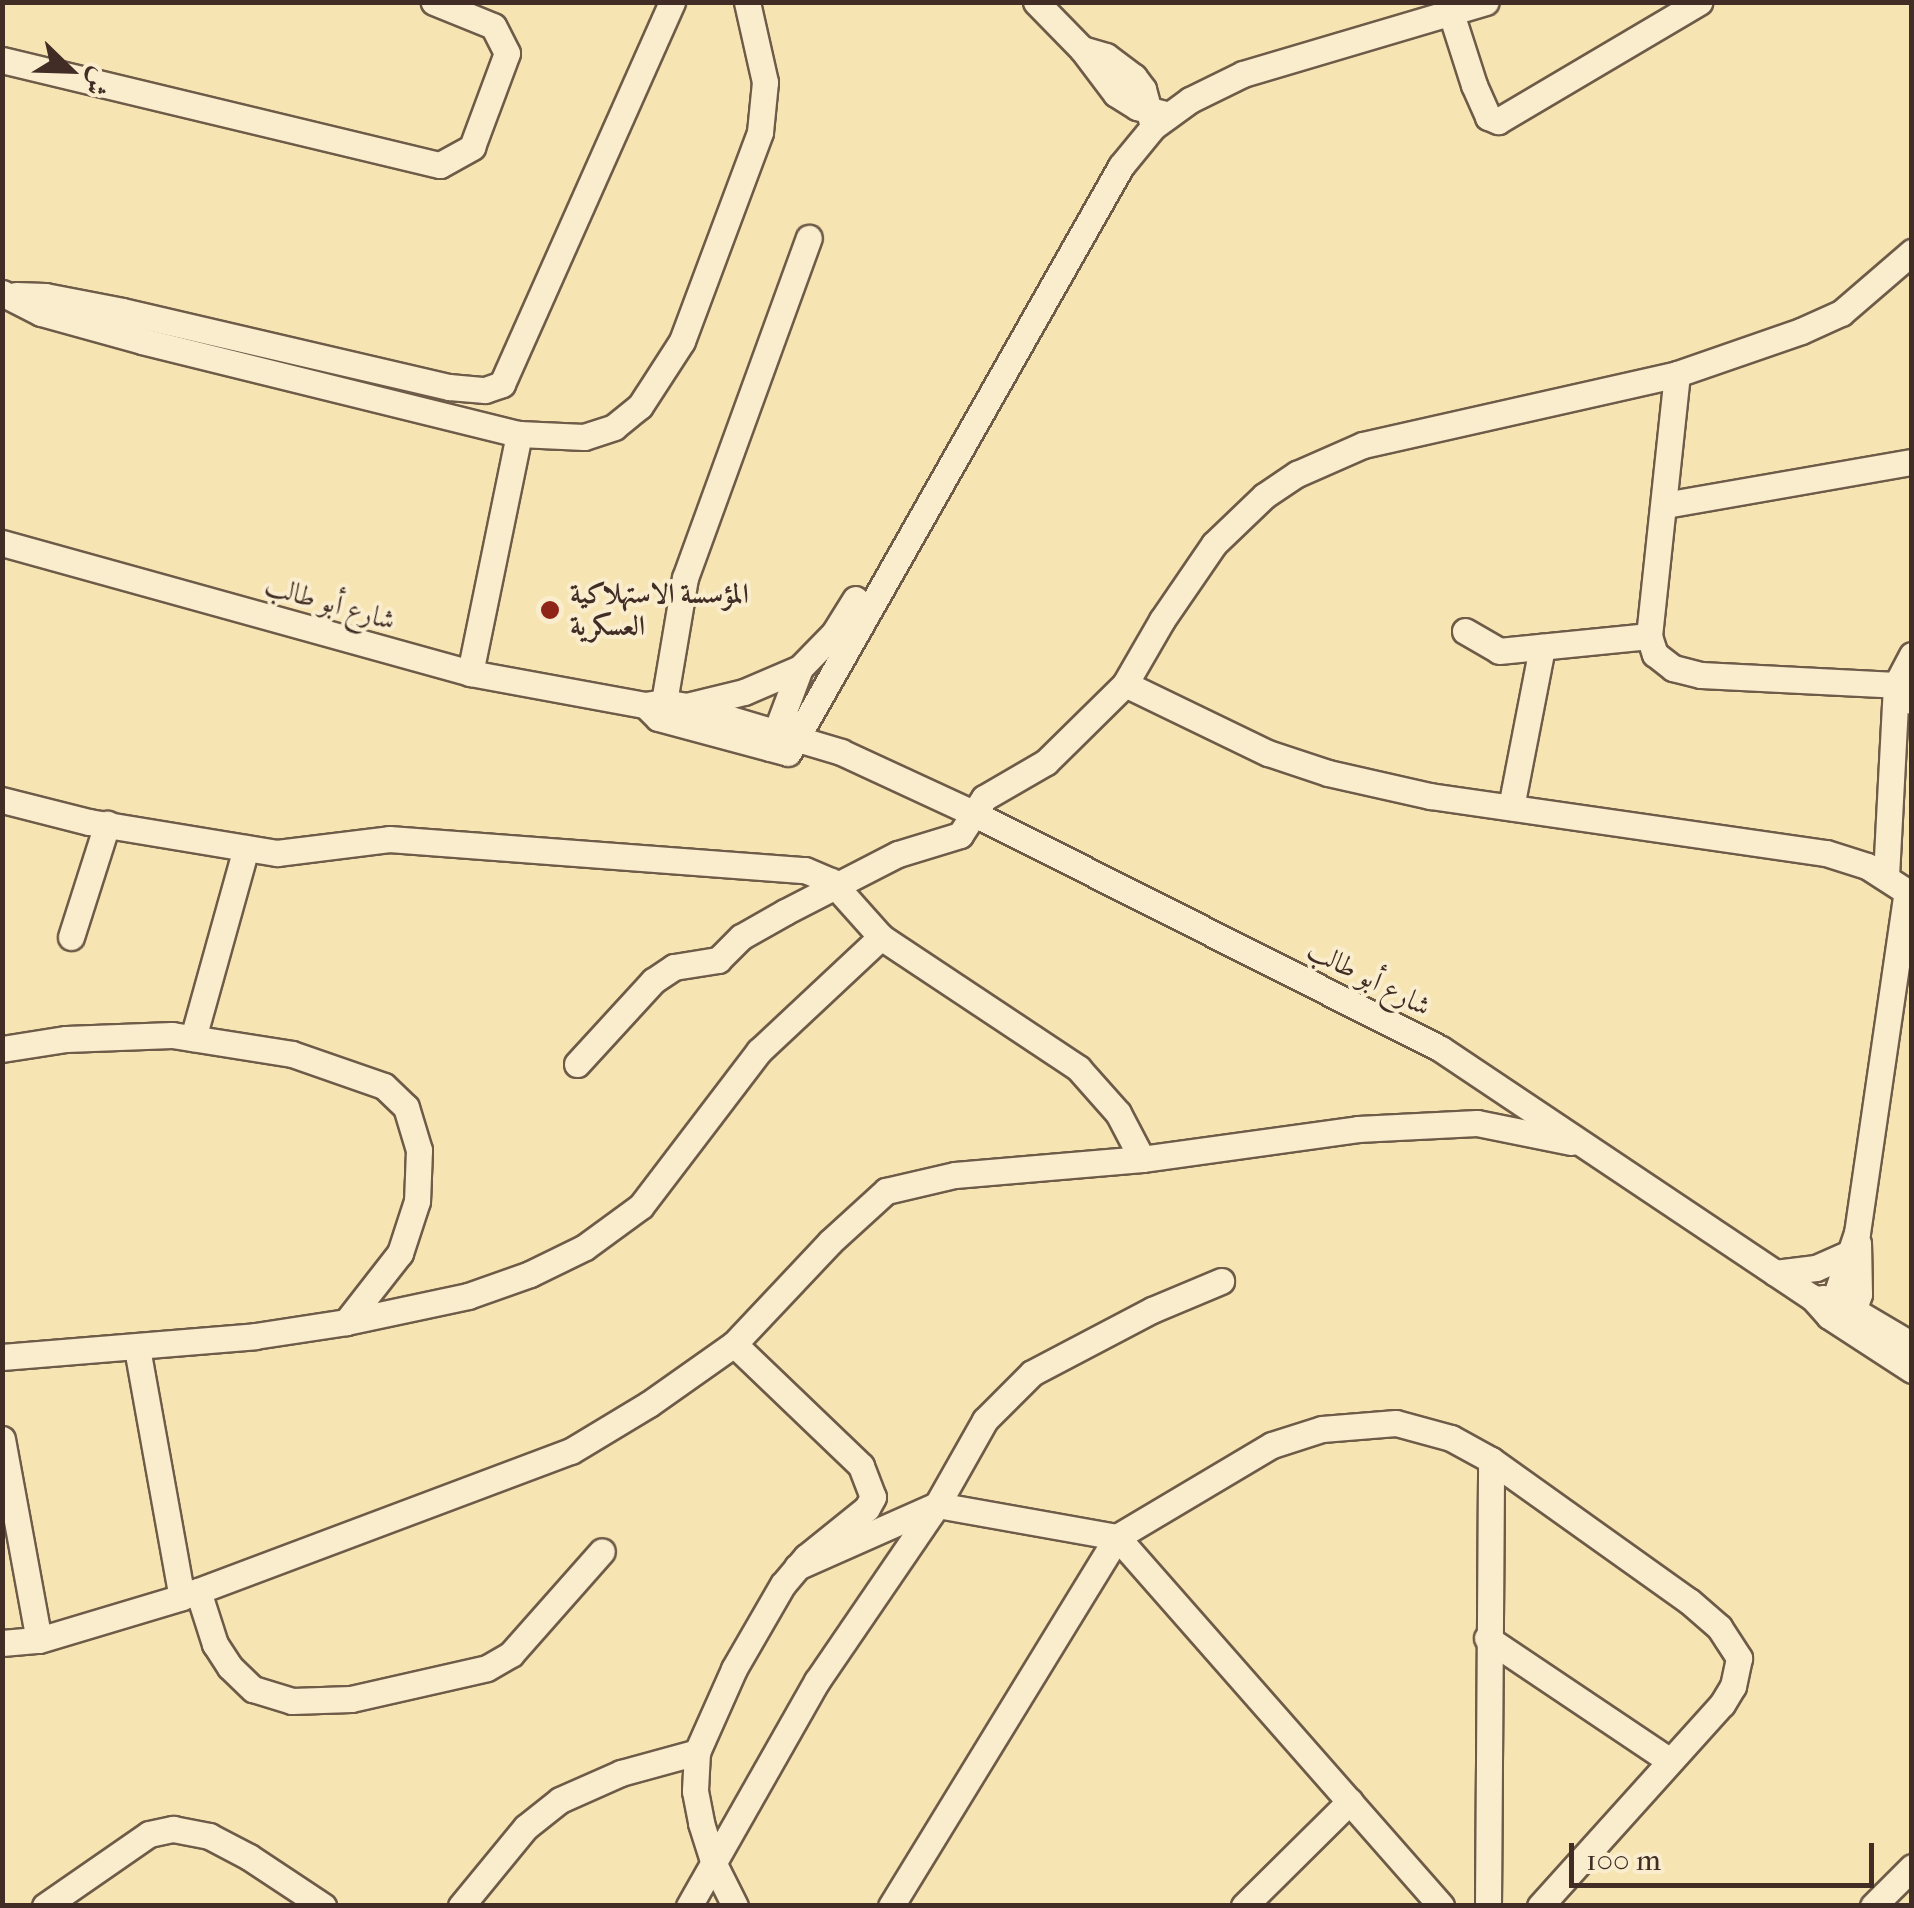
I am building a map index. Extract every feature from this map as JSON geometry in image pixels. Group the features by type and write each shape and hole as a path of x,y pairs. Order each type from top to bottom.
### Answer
{"street":[{"path":"2,60 440,166 472,147 507,53 493,26 434,2"},
{"path":"8,294 45,296 122,311 449,387 485,390 502,384 672,2"},
{"path":"8,294 41,313 142,341 519,434 584,437 614,427 640,406 671,362 760,132 765,82 748,2"},
{"path":"1036,2 1082,48 1116,94 1156,117"},
{"path":"809,238 685,578 665,704 744,692 800,668 841,624 949,442 1106,158 1156,117 1242,74 1454,8 1486,2"},
{"path":"1454,8 1474,85 1488,116 1498,121 1699,2"},
{"path":"782,742 973,433 1121,166 1156,117"},
{"path":"577,1064 652,981 674,968 718,960 752,930 898,854 960,836 973,813 996,788 1046,762 1125,684 1162,620 1214,544 1234,522 1298,474 1363,445 1421,429 1677,374 1841,314 1912,252"},
{"path":"1677,374 1649,636 1660,660 1688,673 1904,693"},
{"path":"470,673 519,434"},
{"path":"1665,505 1912,462"},
{"name":"شارع أبو طالب","path":"2,543 470,673 665,704 867,768 973,813 1427,1042 1775,1273 1836,1310 1912,1345"},
{"path":"1464,631 1499,650 1649,636"},
{"path":"1511,807 1542,646"},
{"path":"1886,876 1904,693 1912,655"},
{"path":"782,742 800,668"},
{"path":"1125,684 1268,754 1311,768 1412,792 1826,852 1886,876 1909,893 1853,1243 1861,1276 1836,1310"},
{"name":"شارع أبو طالب","path":"665,704 658,718 782,742"},
{"path":"2,800 108,824 288,854 389,838 805,870 838,888 881,936 1078,1068 1118,1113 1142,1159"},
{"path":"72,937 108,824"},
{"path":"193,1038 246,848"},
{"path":"2,1358 137,1348 346,1322 468,1296 515,1280 585,1247 618,1224 671,1169 759,1051 881,936"},
{"path":"2,1049 130,1034 193,1038 292,1054 353,1072 384,1086 406,1107 418,1150 418,1201 400,1253 346,1322"},
{"path":"2,1643 39,1640 190,1594 572,1451 650,1404 734,1344 830,1242 886,1191 955,1175 1142,1159 1278,1137 1477,1122 1582,1144"},
{"path":"1775,1273 1816,1268 1853,1243"},
{"path":"689,1906 818,1681 937,1505 984,1420 1032,1373 1152,1310 1221,1281"},
{"name":"شارع أبو طالب","path":"1836,1310 1912,1370"},
{"path":"734,1344 861,1466 872,1487 868,1508 797,1567 734,1669 698,1752 695,1791 714,1864 735,1906"},
{"path":"137,1348 190,1594 230,1667 254,1688 292,1701 351,1699 397,1692 499,1661 511,1654 602,1551"},
{"path":"890,1906 1117,1538 1272,1445 1322,1429 1396,1423 1451,1438 1491,1460 1689,1601 1732,1643 1739,1658 1734,1686 1540,1906"},
{"path":"2,1439 39,1640"},
{"path":"1488,1906 1486,1638 1491,1460"},
{"path":"797,1567 937,1505 1117,1538 1441,1906"},
{"path":"1486,1638 1670,1762"},
{"path":"461,1906 526,1827 560,1800 620,1773 698,1752"},
{"path":"1244,1906 1350,1800"},
{"path":"44,1906 150,1834 173,1828 209,1836 249,1857 323,1906"},
{"path":"1873,1906 1912,1867"}],"place":[{"name":"المؤسسة الاستهلاكية العسكرية","path":"550,610"}]}
